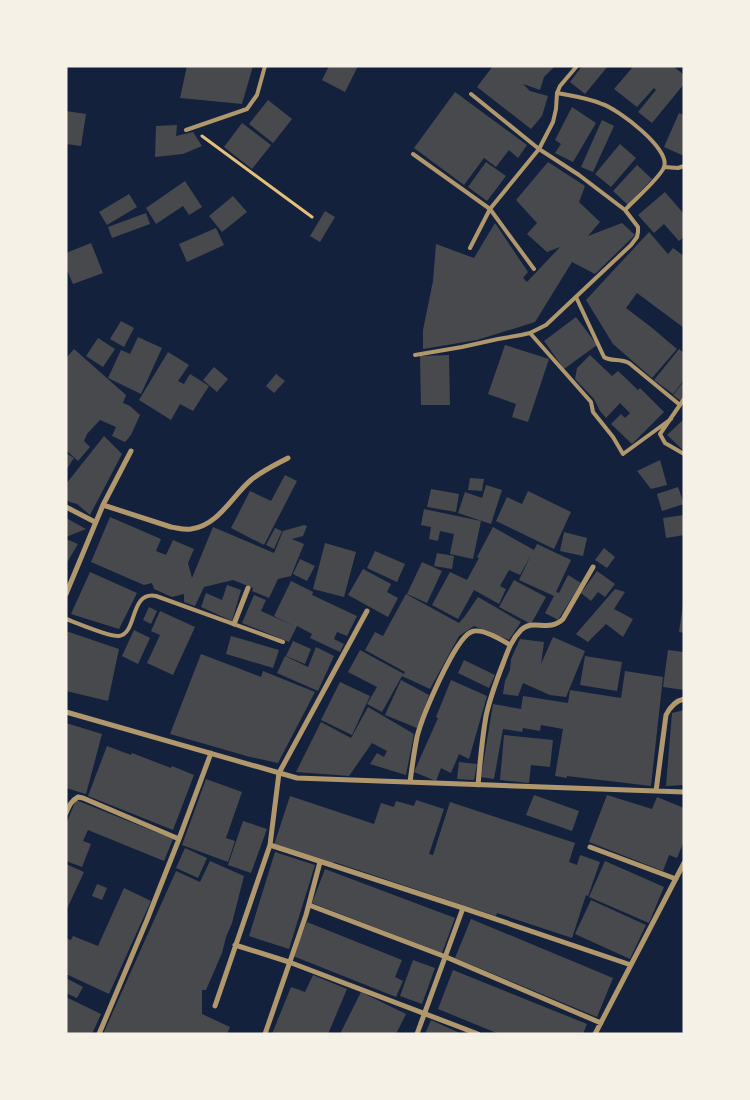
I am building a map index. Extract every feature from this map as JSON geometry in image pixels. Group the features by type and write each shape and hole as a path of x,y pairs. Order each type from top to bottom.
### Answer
{"street":[{"path":"66,594 103,505 131,451"},
{"path":"103,505 171,527 193,529 218,516 246,485 262,472 288,458"},
{"path":"66,507 96,522"},
{"path":"478,785 486,714 492,691 510,645 524,627 548,626 559,623 593,567"},
{"path":"234,624 248,588"},
{"path":"215,1006 270,845 279,773 367,611"},
{"path":"410,782 417,737 423,717 441,677 458,646 472,631 485,632 510,645"},
{"path":"656,791 666,714 678,700 684,699"},
{"path":"66,712 297,778 684,792"},
{"path":"99,1034 180,839 210,753"},
{"path":"66,813 69,805 74,800 78,797 83,798 180,839"},
{"path":"270,845 631,965"},
{"path":"590,846 676,879"},
{"path":"266,1034 320,862"},
{"path":"595,1034 684,863"},
{"path":"308,905 446,957 601,1023"},
{"path":"418,1034 463,908"},
{"path":"235,945 289,962 478,1034"}],"lane":[{"path":"186,130 247,109 257,95 265,66"},
{"path":"470,248 490,209 540,149 553,122 557,93 563,81 576,66"},
{"path":"557,93 603,104 621,114 659,148 664,156 664,167 657,178 624,210"},
{"path":"415,354 462,347 530,333 546,325 637,237 638,227 624,210 579,175 540,149 471,94"},
{"path":"413,154 490,209 534,269"},
{"path":"664,167 678,168 684,166"},
{"path":"576,297 604,357 610,360 621,360 629,363 680,405"},
{"path":"530,333 591,402 593,412 613,437 623,454 671,419"},
{"path":"684,399 660,434 665,443 684,454"},
{"path":"66,618 111,635 120,636 129,627 143,597 149,595 283,642"}],"path":[{"path":"191,129 312,217"}],"building":[{"path":"187,66 253,66 242,104 180,98"},
{"path":"329,66 358,66 345,92 322,80"},
{"path":"493,66 555,66 544,77 540,90 523,84 530,91 548,96 542,116 531,129 477,87"},
{"path":"582,66 608,66 585,94 570,82"},
{"path":"630,66 673,66 684,75 684,84 652,123 638,112 656,90 654,88 637,107 614,89 632,68"},
{"path":"455,92 527,145 518,158 509,150 496,167 484,158 464,185 414,148"},
{"path":"268,100 292,119 273,143 249,124"},
{"path":"572,107 596,123 573,162 555,153 561,144 555,140"},
{"path":"66,111 86,114 81,146 66,144"},
{"path":"679,113 684,115 684,156 664,147"},
{"path":"602,120 614,126 593,172 581,167"},
{"path":"242,123 271,145 252,169 224,147"},
{"path":"177,125 176,136 193,132 202,146 183,154 155,157 156,126"},
{"path":"620,144 636,158 611,187 595,174"},
{"path":"486,162 506,176 487,201 468,187"},
{"path":"548,162 585,186 579,202 600,222 588,236 622,223 635,235 595,274 572,262 535,322 477,340 423,349 423,330 433,281 436,244 474,258 495,223 528,272 523,278 527,282 560,247 547,252 527,234 537,223 516,200"},
{"path":"637,165 652,179 628,205 613,191"},
{"path":"185,181 202,207 189,215 183,206 156,224 146,208"},
{"path":"665,192 684,214 684,237 679,241 664,224 654,233 638,215"},
{"path":"129,194 137,207 107,225 99,212"},
{"path":"233,196 247,212 222,232 209,216"},
{"path":"325,211 335,217 320,242 310,236"},
{"path":"146,213 150,224 112,238 108,227"},
{"path":"216,228 224,245 187,262 179,244"},
{"path":"649,232 668,254 673,248 684,256 684,328 637,293 626,308 677,349 652,378 613,344 586,300"},
{"path":"91,243 103,273 73,284 66,268 66,253"},
{"path":"576,317 597,345 564,369 544,341"},
{"path":"121,321 134,328 124,347 110,339"},
{"path":"138,337 162,348 141,394 108,378 121,350 130,354"},
{"path":"98,338 115,349 103,367 86,356"},
{"path":"505,345 549,359 528,422 512,417 516,404 488,394"},
{"path":"74,349 126,395 123,403 130,406 140,415 131,435 125,442 112,436 116,427 100,420 87,434 84,441 90,447 78,461 66,450 66,358"},
{"path":"679,349 684,353 684,380 673,394 654,380"},
{"path":"168,352 189,365 178,381 184,384 190,374 209,386 193,411 180,404 171,420 139,400"},
{"path":"449,355 450,405 421,405 420,356"},
{"path":"590,355 612,376 618,371 638,390 640,388 664,412 632,444 611,424 621,414 625,418 630,413 620,403 606,418 594,399 575,379 577,368"},
{"path":"214,367 228,379 217,392 203,380"},
{"path":"276,374 285,381 274,393 266,386"},
{"path":"684,381 684,396 681,401 673,395"},
{"path":"684,419 684,451 667,435"},
{"path":"104,436 122,454 90,515 77,504 66,499 66,484"},
{"path":"66,453 74,458 66,470"},
{"path":"660,460 667,485 651,489 637,471"},
{"path":"285,475 297,481 264,545 231,528 250,491 271,501"},
{"path":"470,478 484,479 482,491 468,490"},
{"path":"486,485 502,490 491,524 458,513 465,492 482,498"},
{"path":"678,487 684,504 662,511 657,494"},
{"path":"431,489 459,494 456,512 427,507"},
{"path":"528,491 571,512 554,549 496,521 507,497 522,504"},
{"path":"424,509 481,521 473,559 450,554 454,534 440,531 438,541 429,539 431,527 421,525"},
{"path":"684,515 684,535 666,538 663,518"},
{"path":"110,517 161,539 156,551 166,555 173,540 194,549 188,563 192,578 213,527 274,553 283,531 304,525 307,526 303,536 292,539 304,544 291,576 278,579 269,598 252,591 253,588 233,580 204,587 195,606 184,602 184,594 172,597 154,589 152,583 144,585 91,562"},
{"path":"66,518 86,529 66,537"},
{"path":"493,527 534,550 537,544 571,560 556,592 559,593 568,575 581,583 558,620 545,613 554,596 519,580 531,555 520,575 509,570 500,586 506,589 499,604 474,590 458,619 432,605 450,572 467,580"},
{"path":"275,528 282,531 274,549 266,545"},
{"path":"564,532 587,538 583,556 560,551"},
{"path":"66,539 78,544 66,564"},
{"path":"325,543 356,552 344,597 313,589"},
{"path":"604,548 615,557 607,568 595,560"},
{"path":"375,551 405,564 397,582 367,568"},
{"path":"437,553 454,556 452,569 434,566"},
{"path":"300,559 315,566 307,581 293,574"},
{"path":"422,562 442,571 427,603 407,594"},
{"path":"363,569 391,584 387,592 398,598 388,617 348,595"},
{"path":"597,571 615,584 605,597 598,592 591,601 581,593"},
{"path":"90,572 137,593 119,629 71,614"},
{"path":"514,580 546,597 531,624 499,607"},
{"path":"291,581 313,592 312,595 357,616 347,636 337,632 334,639 344,644 340,652 310,638 312,634 297,626 289,642 242,623 254,595 266,600 261,611 292,625 274,616"},
{"path":"227,585 241,590 232,621 201,607 206,593 222,600"},
{"path":"615,589 625,592 614,609 633,619 623,637 606,624 588,642 576,634"},
{"path":"406,594 459,623 478,597 521,622 509,640 474,626 459,636 430,689 402,676 382,712 367,704 377,687 348,672 360,650 404,674 405,672 365,650 375,632 383,636"},
{"path":"684,604 684,633 679,632"},
{"path":"149,607 157,611 151,624 143,620"},
{"path":"160,611 195,627 173,675 147,663 160,635 151,631"},
{"path":"134,630 150,638 138,664 122,656"},
{"path":"66,631 119,649 108,701 66,691"},
{"path":"231,636 279,650 273,668 226,654"},
{"path":"553,637 585,651 566,697 550,695 523,683 518,696 503,694 511,659 520,639 544,642 541,664"},
{"path":"293,641 311,649 305,664 286,656"},
{"path":"316,647 334,656 318,691 277,673 285,656 308,667"},
{"path":"668,650 684,652 684,690 663,687"},
{"path":"201,654 261,677 263,671 315,692 278,763 170,734"},
{"path":"585,656 622,662 617,691 580,685"},
{"path":"464,660 495,675 489,688 458,673"},
{"path":"625,671 663,677 651,786 555,776 563,729 541,725 540,731 523,728 522,732 503,729 494,779 481,777 493,704 521,709 523,696 568,703 570,690 621,698"},
{"path":"401,680 429,695 417,728 385,715"},
{"path":"451,680 487,696 469,759 459,754 451,773 441,768 436,781 414,772 438,718 436,717"},
{"path":"340,682 370,696 352,735 321,720"},
{"path":"368,707 414,734 406,775 370,764 377,753 384,757 387,751 372,743 349,776 296,772 321,722 351,738"},
{"path":"684,710 684,785 666,786 672,713"},
{"path":"66,723 102,734 86,794 66,788"},
{"path":"504,735 553,740 550,767 531,765 529,783 500,780"},
{"path":"107,746 131,755 132,753 171,768 172,766 194,775 173,830 88,796"},
{"path":"459,762 477,764 474,780 457,779"},
{"path":"206,779 242,792 226,838 235,841 228,862 182,845"},
{"path":"534,795 579,811 572,831 526,815"},
{"path":"607,795 652,809 657,797 684,808 684,841 677,858 669,855 663,871 589,842"},
{"path":"290,796 374,824 381,803 394,807 396,801 414,806 416,800 444,809 429,854 433,855 450,802 575,843 569,862 577,865 580,855 600,862 588,896 586,895 572,938 497,913 496,916 334,862 333,864 274,845"},
{"path":"76,800 173,839 164,861 88,830 83,841 91,844 82,867 66,861 66,824"},
{"path":"243,821 267,829 251,873 228,865"},
{"path":"185,848 207,858 198,878 176,868"},
{"path":"275,852 315,865 289,949 249,936"},
{"path":"210,861 244,876 222,953 206,990 202,990 202,1014 230,1027 227,1034 103,1034 176,871 200,882"},
{"path":"605,861 664,887 649,923 589,897"},
{"path":"66,864 84,872 66,911"},
{"path":"325,869 455,918 442,953 312,903"},
{"path":"97,884 107,888 102,900 92,896"},
{"path":"124,888 151,901 109,994 66,974 66,938 71,940 73,936 98,946"},
{"path":"591,900 646,925 630,959 575,934"},
{"path":"471,919 613,978 597,1017 455,958"},
{"path":"307,922 402,960 395,977 403,981 396,997 293,956"},
{"path":"413,960 435,968 422,1004 400,996"},
{"path":"453,970 587,1024 583,1034 499,1034 438,1009"},
{"path":"313,975 347,989 328,1034 272,1034 291,987 305,992"},
{"path":"66,978 83,987 77,998 66,993"},
{"path":"361,992 406,1014 396,1034 340,1034"},
{"path":"66,997 101,1014 92,1034 66,1034"},
{"path":"431,1020 462,1034 425,1034"}]}
